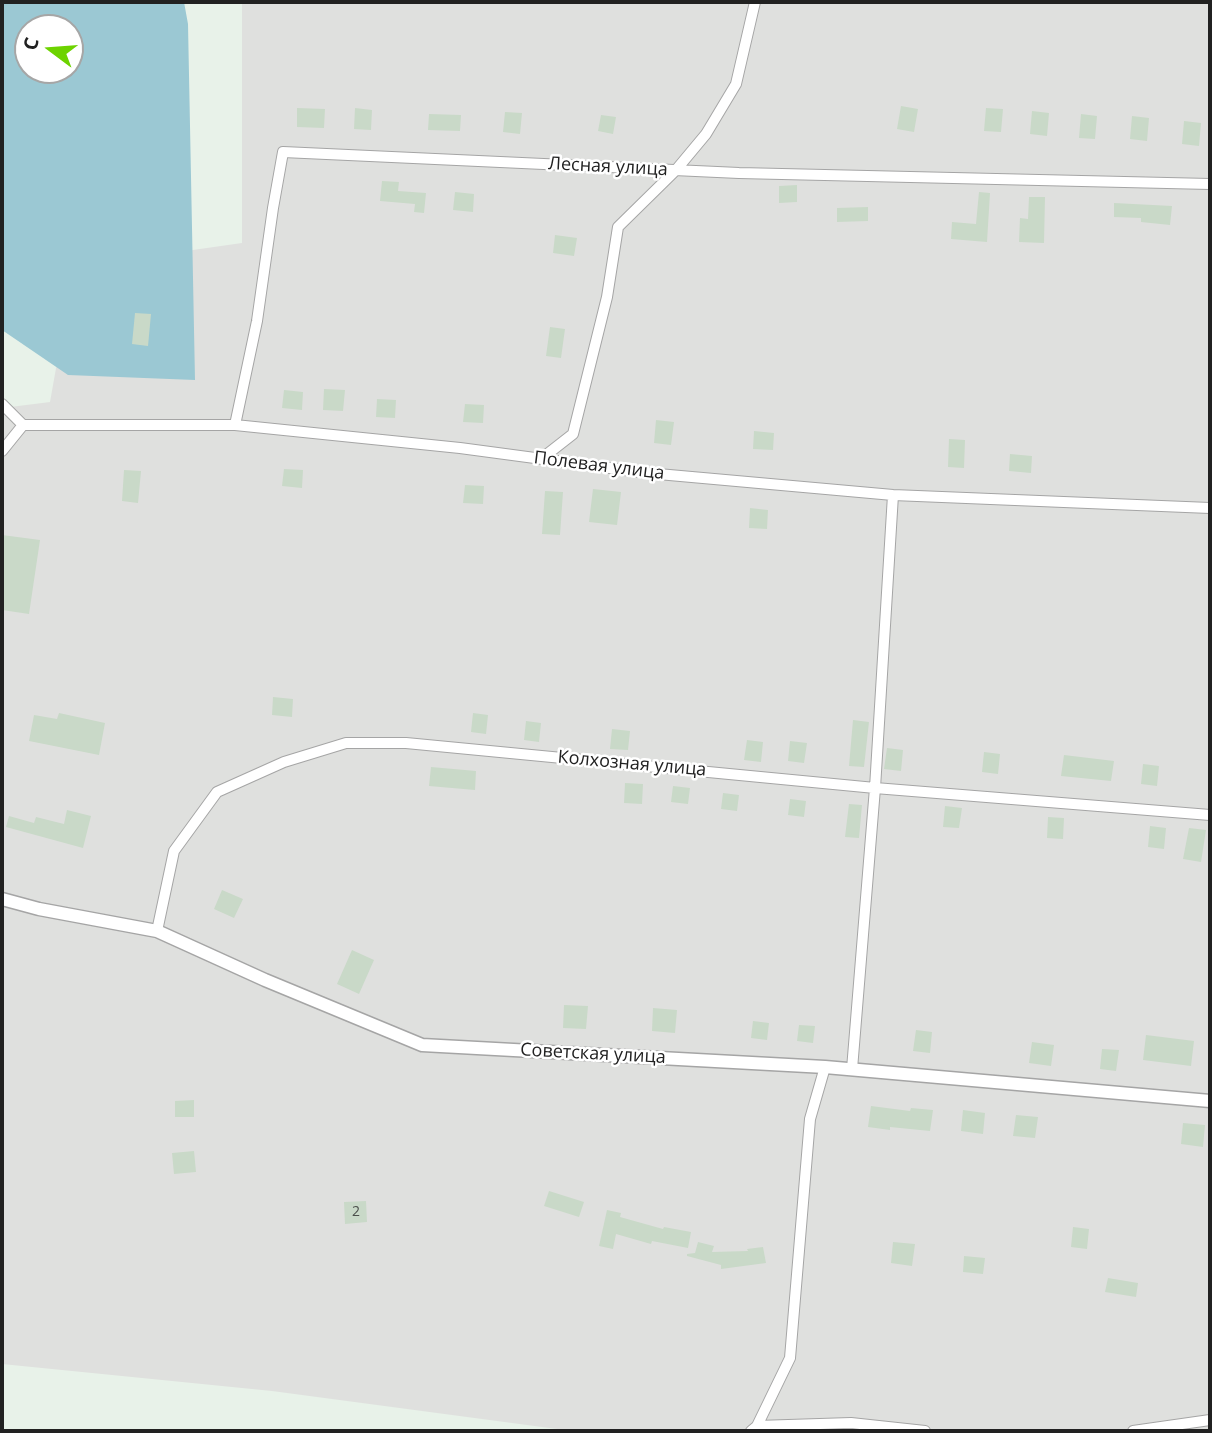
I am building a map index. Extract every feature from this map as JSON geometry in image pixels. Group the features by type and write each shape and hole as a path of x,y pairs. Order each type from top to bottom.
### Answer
{"street":[{"path":"541,459 573,434 604,309 618,228 676,170 706,134 736,84 755,2"},
{"name":"Лесная улица","path":"235,425 257,321 272,208 283,152 676,170 1210,184"},
{"path":"2,404 23,425 2,451"},
{"name":"Полевая улица","path":"23,425 235,425 646,473 893,495 1210,508"},
{"path":"852,1069 875,788 893,495"},
{"name":"Колхозная улица","path":"157,931 174,851 217,792 284,762 345,743 406,743 875,788 1210,815"},
{"name":"Советская улица","path":"2,899 39,909 157,931 265,980 422,1045 825,1067 1210,1101"},
{"path":"754,1429 790,1358 810,1119 825,1067"},
{"path":"1133,1431 1210,1420"},
{"path":"754,1429 851,1423 925,1431"}],"shaded area":[{"path":"2,2 184,2 188,24 195,380 68,375 2,330"},
{"path":"242,2 1210,2 1210,1431 572,1431 272,1391 2,1364 2,408 50,402 74,267 242,243"}],"building":[{"path":"901,106 918,109 914,132 897,129"},
{"path":"297,108 325,109 324,128 297,127"},
{"path":"355,108 372,110 371,130 354,129"},
{"path":"986,108 1003,109 1001,132 984,131"},
{"path":"1032,111 1049,113 1047,136 1030,134"},
{"path":"505,112 522,113 520,134 503,132"},
{"path":"429,114 461,115 460,131 428,130"},
{"path":"1081,114 1097,116 1095,139 1079,138"},
{"path":"601,115 616,117 613,134 598,131"},
{"path":"1132,116 1149,118 1147,141 1130,139"},
{"path":"1184,121 1201,123 1199,146 1182,144"},
{"path":"382,181 399,182 398,191 426,193 424,213 414,212 415,204 380,201"},
{"path":"797,185 797,202 779,203 779,186"},
{"path":"455,192 474,194 473,212 453,210"},
{"path":"979,192 990,193 987,242 951,239 952,222 976,224"},
{"path":"1029,197 1045,197 1044,243 1019,242 1020,218 1028,219"},
{"path":"1114,203 1172,206 1170,225 1141,222 1141,218 1114,217"},
{"path":"868,207 868,221 837,222 837,208"},
{"path":"555,235 577,238 574,256 553,253"},
{"path":"135,313 151,314 148,346 132,344"},
{"path":"550,327 565,329 561,358 546,356"},
{"path":"324,389 345,390 343,411 323,410"},
{"path":"284,390 303,392 302,410 282,408"},
{"path":"377,399 396,400 395,418 376,417"},
{"path":"465,404 484,405 483,423 463,422"},
{"path":"656,420 674,422 671,445 654,443"},
{"path":"754,431 774,433 773,450 753,449"},
{"path":"949,439 965,440 964,468 948,467"},
{"path":"1010,454 1032,456 1031,473 1009,471"},
{"path":"284,469 303,470 302,488 282,486"},
{"path":"124,470 141,471 138,503 122,501"},
{"path":"465,485 484,486 483,504 463,503"},
{"path":"593,489 621,492 617,525 589,522"},
{"path":"545,491 563,492 560,535 542,534"},
{"path":"750,508 768,510 767,529 749,528"},
{"path":"2,535 40,540 29,614 2,610"},
{"path":"273,697 293,699 292,717 272,715"},
{"path":"59,713 105,723 99,755 29,741 34,715 57,719"},
{"path":"473,713 488,715 486,734 471,732"},
{"path":"853,720 869,722 864,767 849,766"},
{"path":"526,721 541,723 539,742 524,740"},
{"path":"612,729 630,731 628,750 610,749"},
{"path":"747,740 763,742 761,762 744,760"},
{"path":"790,741 807,743 804,763 788,761"},
{"path":"887,748 903,750 901,771 884,769"},
{"path":"984,752 1000,754 998,774 982,772"},
{"path":"1064,755 1114,761 1111,781 1061,776"},
{"path":"1143,764 1159,766 1157,786 1141,784"},
{"path":"431,767 476,771 475,790 429,786"},
{"path":"625,783 643,784 642,804 624,803"},
{"path":"673,786 690,788 688,804 671,802"},
{"path":"723,793 739,795 737,811 721,809"},
{"path":"790,799 806,801 804,817 788,815"},
{"path":"849,804 862,805 859,838 845,837"},
{"path":"945,806 962,808 959,828 943,827"},
{"path":"67,810 91,816 83,848 6,827 9,816 34,823 36,817 64,824"},
{"path":"1048,817 1064,818 1063,839 1047,838"},
{"path":"1150,826 1166,828 1164,849 1148,847"},
{"path":"1189,828 1206,830 1201,862 1183,859"},
{"path":"222,890 243,899 234,918 214,909"},
{"path":"352,950 374,960 359,994 337,984"},
{"path":"564,1005 588,1006 586,1029 563,1028"},
{"path":"653,1008 677,1010 675,1033 652,1031"},
{"path":"753,1021 769,1023 767,1040 751,1038"},
{"path":"799,1025 815,1026 813,1043 797,1041"},
{"path":"916,1030 932,1032 930,1053 913,1051"},
{"path":"1146,1035 1194,1041 1191,1066 1143,1060"},
{"path":"1032,1042 1054,1045 1051,1066 1029,1063"},
{"path":"1102,1049 1119,1050 1116,1071 1100,1069"},
{"path":"194,1100 194,1117 175,1117 175,1101"},
{"path":"871,1106 910,1111 911,1108 933,1110 930,1131 868,1127"},
{"path":"963,1110 985,1113 983,1134 961,1131"},
{"path":"1016,1115 1038,1117 1035,1138 1013,1136"},
{"path":"1183,1123 1205,1125 1203,1147 1181,1144"},
{"path":"194,1151 196,1172 174,1174 172,1153"},
{"path":"549,1191 584,1202 579,1217 544,1206"},
{"path":"366,1201 367,1222 345,1224 344,1202"},
{"path":"607,1210 621,1213 620,1217 663,1229 691,1232 688,1248 652,1241 651,1244 616,1234 613,1249 599,1246"},
{"path":"1073,1227 1089,1229 1087,1249 1071,1247"},
{"path":"698,1242 714,1246 712,1252 748,1251 747,1249 763,1247 766,1263 721,1269 721,1265 687,1256 695,1253"},
{"path":"893,1242 915,1244 912,1266 891,1263"},
{"path":"964,1256 985,1258 983,1274 963,1272"},
{"path":"1108,1278 1138,1283 1136,1297 1105,1292"}]}
